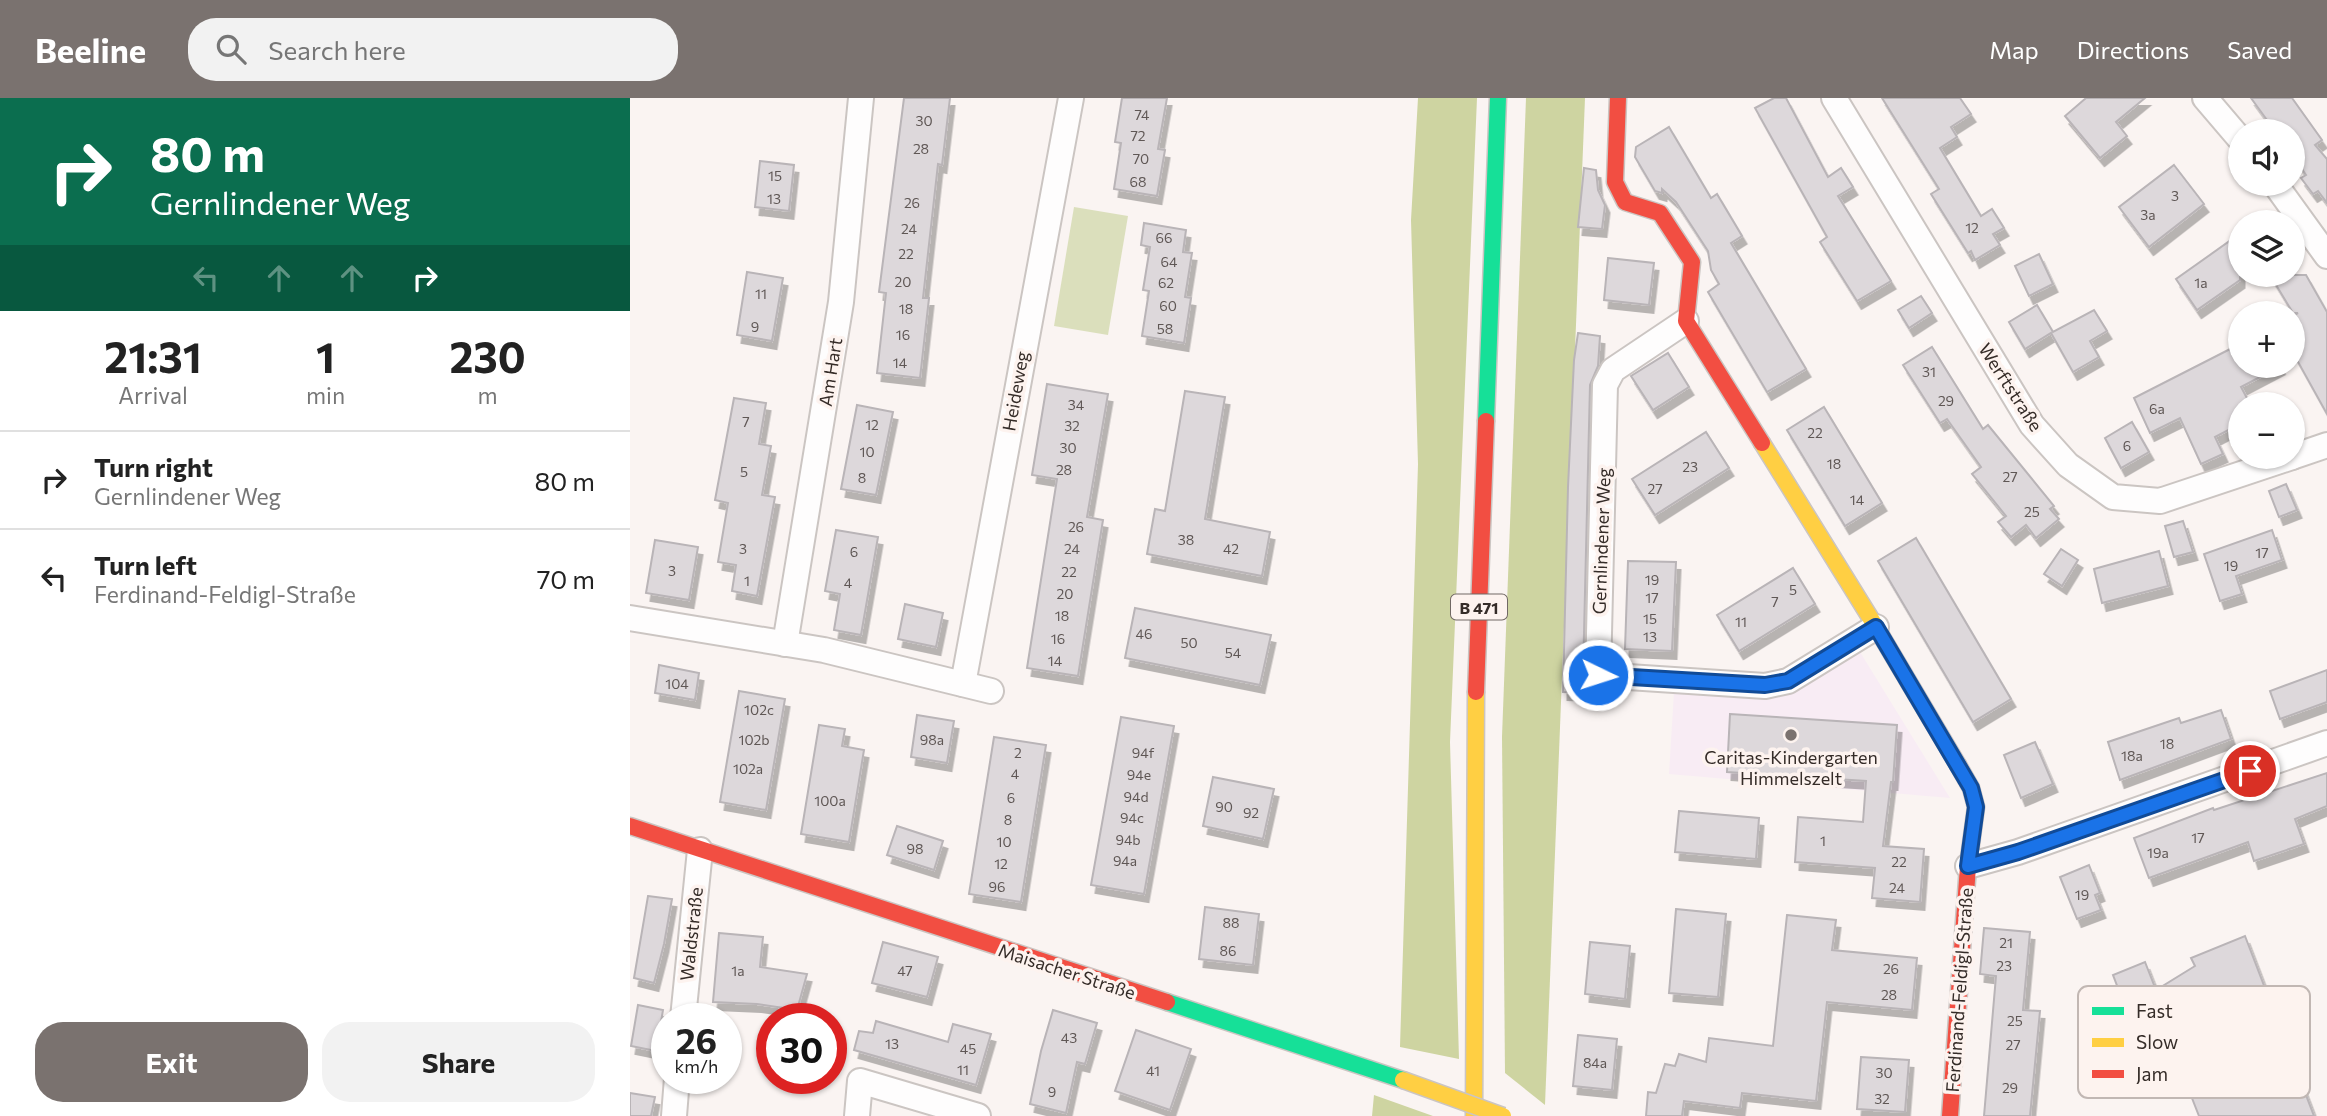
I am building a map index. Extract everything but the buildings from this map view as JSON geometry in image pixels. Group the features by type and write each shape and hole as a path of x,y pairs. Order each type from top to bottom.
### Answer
{"main road":[{"name":"B 471","path":"1474,1116 1474,740 1498,98"},
{"path":"1618,98 1615,183 1625,202 1660,213 1692,262 1686,321 1876,627 1971,788 1976,807 1968,866"},
{"name":"Maisacher Straße","path":"630,826 1403,1080 1503,1116"},
{"name":"Ferdinand-Feldigl-Straße","path":"1950,1116 1968,866"}],"street":[{"name":"Am Hart","path":"785,643 841,302 861,98"},
{"name":"Heideweg","path":"963,684 1070,98"},
{"name":"Werftstraße","path":"1834,98 2032,425 2068,465 2113,497 2160,501 2256,469"},
{"path":"2205,98 2228,125"},
{"path":"2284,196 2327,256"},
{"name":"Gernlindener Weg","path":"1686,321 1613,370 1605,385 1598,675 1765,685 1788,681 1876,627"},
{"name":"Werftstraße","path":"2305,453 2327,445"},
{"path":"630,618 824,650 991,691"},
{"name":"Ferdinand-Feldigl-Straße","path":"1968,866 2018,852 2327,743"},
{"name":"Waldstraße","path":"685,1003 700,850"},
{"path":"857,1116 860,1081 978,1116"},
{"path":"674,1116 676,1094"}],"shaded area":[{"name":"Caritas-Kindergarten Himmelszelt","path":"1860,652 1950,798 1669,774 1674,692 1778,696"}],"green space":[{"path":"1418,98 1477,98 1450,742 1459,1059 1400,1047 1418,464 1411,220"},
{"path":"1526,98 1585,98 1545,1105 1505,1073 1502,737"},
{"path":"1074,207 1128,216 1108,335 1054,326"},
{"path":"1374,1095 1433,1116 1372,1116"}],"traffic: fast":[{"path":"1486,421 1498,98"},
{"path":"1167,1002 1403,1080"}],"traffic: slow":[{"path":"1762,443 1958,765"},
{"path":"1474,1116 1476,692"},
{"path":"1403,1080 1503,1116"}],"traffic: jam":[{"path":"1618,98 1615,182 1625,202 1660,213 1692,262 1686,321 1762,443"},
{"path":"1476,692 1486,421"},
{"path":"1950,1116 1968,866 1976,807 1971,788 1958,765"},
{"path":"630,826 1167,1002"}],"place":[{"name":"Caritas-Kindergarten Himmelszelt","path":"1791,735"}],"route":[{"path":"1598,675 1765,685 1788,681 1876,627 1971,788 1976,807 1968,866 2018,852 2250,771"}]}
